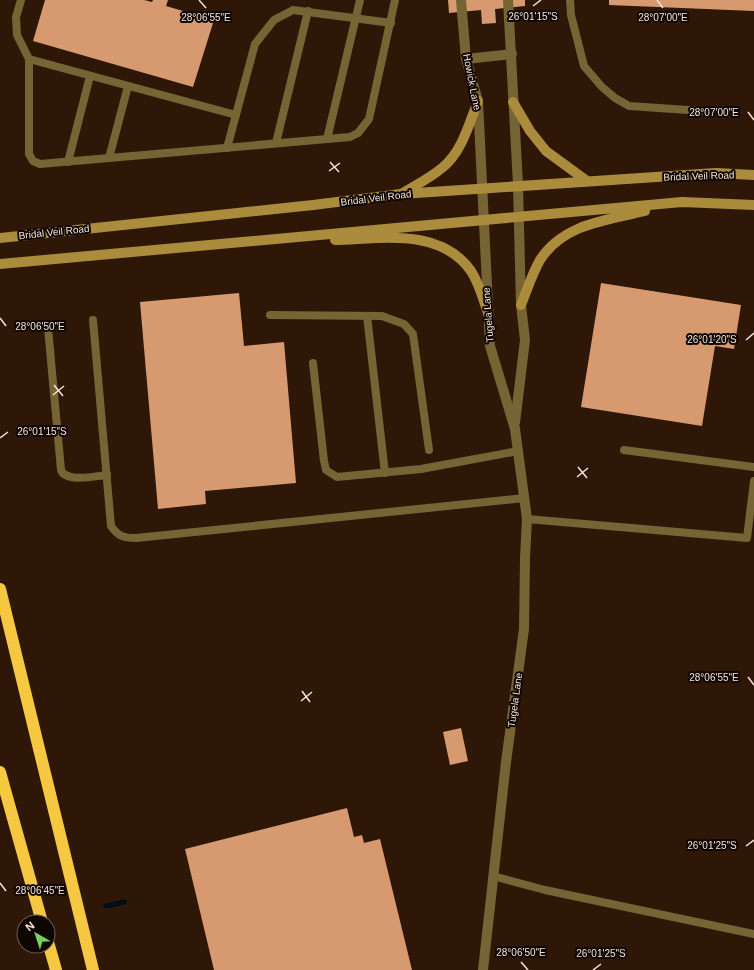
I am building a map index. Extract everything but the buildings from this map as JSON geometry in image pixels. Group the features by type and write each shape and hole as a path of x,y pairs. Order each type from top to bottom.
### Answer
{"highway":[{"path":"0,589 93,970"},
{"path":"0,603 16,659"},
{"path":"0,772 40,914"},
{"path":"51,954 56,970"}],"street":[{"name":"Howick Lane","path":"461,0 466,59 478,101 483,189 483,221"},
{"path":"508,0 518,186"},
{"path":"466,59 512,54"},
{"path":"401,194 432,176 443,168 454,156 467,130 478,101"},
{"path":"514,102 530,131 546,151 587,181"},
{"name":"Bridal Veil Road","path":"5,238 313,205 401,194 716,173 754,175"},
{"name":"Tugela Lane","path":"515,429 525,340 521,305 518,186"},
{"path":"521,305 540,260 557,240 585,225 682,202"},
{"path":"0,264 682,202 754,205"},
{"name":"Tugela Lane","path":"483,221 490,346 515,429 527,519 524,629 493,876 483,970"},
{"path":"237,243 410,238 432,242 446,248 459,258 471,271 478,283 488,313"}],"lane":[{"path":"21,0 16,18 17,35 29,59 29,154 33,161 40,164 276,143 350,138 358,132 369,119 391,23 394,0"},
{"path":"327,139 354,18 360,0"},
{"path":"570,0 571,15 584,66 602,87 615,98 629,106 703,111"},
{"path":"227,148 255,44 274,20 293,10 391,23"},
{"path":"276,143 308,11"},
{"path":"29,59 236,115"},
{"path":"68,162 90,76"},
{"path":"109,158 128,86"},
{"path":"270,315 382,316 394,319 404,324 414,334 429,450"},
{"path":"367,316 385,473"},
{"path":"93,320 111,526 117,534 124,538 525,498"},
{"path":"48,328 62,474 70,478 107,475"},
{"path":"314,363 326,470 337,477 421,469 518,451"},
{"path":"624,450 754,467"},
{"path":"527,519 751,538 754,481"},
{"path":"493,876 552,891 754,934"}],"waterway":[{"path":"106,906 124,902"}]}
